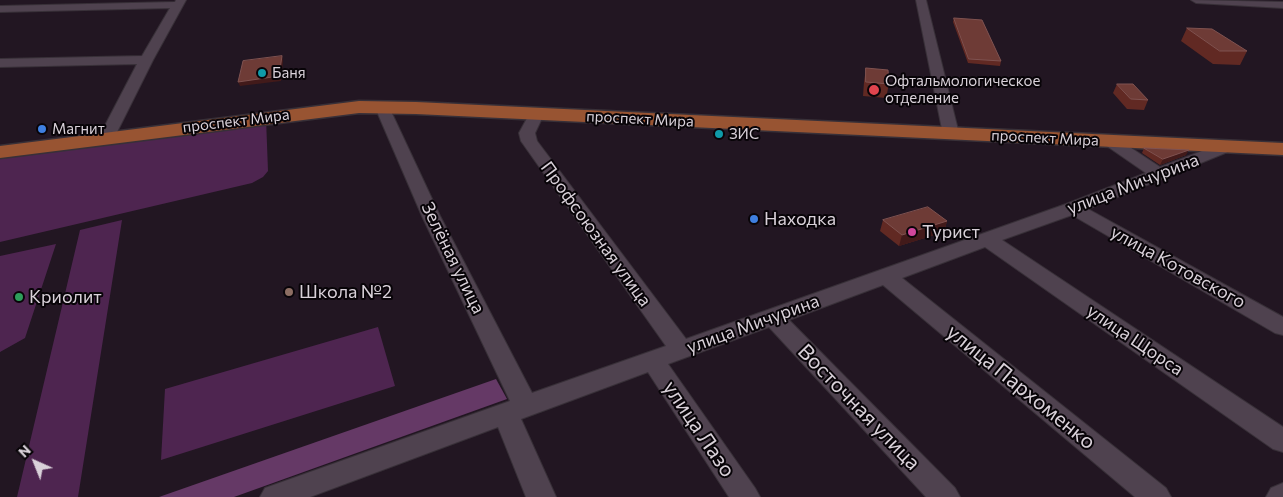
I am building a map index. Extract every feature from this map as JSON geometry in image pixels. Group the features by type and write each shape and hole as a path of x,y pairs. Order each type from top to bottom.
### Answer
{"main road":[{"name":"проспект Мира","path":"0,152 313,111 382,107 1283,149"}],"street":[{"path":"921,0 951,134"},
{"path":"1196,0 1283,5"},
{"path":"0,9 179,3"},
{"path":"107,137 146,60 179,3"},
{"path":"0,63 146,60"},
{"name":"Зелёная улица","path":"382,107 516,410 541,497"},
{"name":"Профсоюзная улица","path":"536,114 526,133 529,142 681,350"},
{"path":"1110,141 1158,174"},
{"name":"улица Мичурина","path":"275,497 320,489 516,410 1073,208 1229,146"},
{"name":"улица Котовского","path":"1073,208 1283,326"},
{"name":"улица Щорса","path":"987,239 1283,441"},
{"name":"улица Пархоменко","path":"886,276 1156,497"},
{"name":"Восточная улица","path":"772,317 945,497"},
{"name":"улица Лазо","path":"653,361 745,497"}],"shaded area":[{"path":"266,118 268,171 263,177 252,183 0,242 0,157"},
{"path":"122,220 78,497 17,497 80,230"},
{"name":"Криолит","path":"56,244 25,338 0,352 0,256"},
{"path":"378,327 395,386 161,460 165,389"},
{"path":"496,379 507,399 234,497 159,497"}],"building":[{"path":"954,18 982,20 1001,61 969,59"},
{"path":"1187,28 1212,29 1247,51 1220,51"},
{"name":"Баня","path":"282,56 279,76 238,82 243,61"},
{"path":"866,68 888,70 889,84 866,82"},
{"path":"1117,84 1133,84 1148,100 1131,99"},
{"path":"1144,148 1189,150 1163,159"},
{"path":"928,207 947,221 902,235 883,220"}],"place":[{"name":"Баня","path":"262,73"},
{"name":"Офтальмологическое отделение","path":"874,90"},
{"name":"Магнит","path":"42,129"},
{"name":"ЗИС","path":"719,134"},
{"name":"Находка","path":"754,219"},
{"name":"Турист","path":"912,232"},
{"name":"Школа №2","path":"289,292"},
{"name":"Криолит","path":"19,297"}]}
